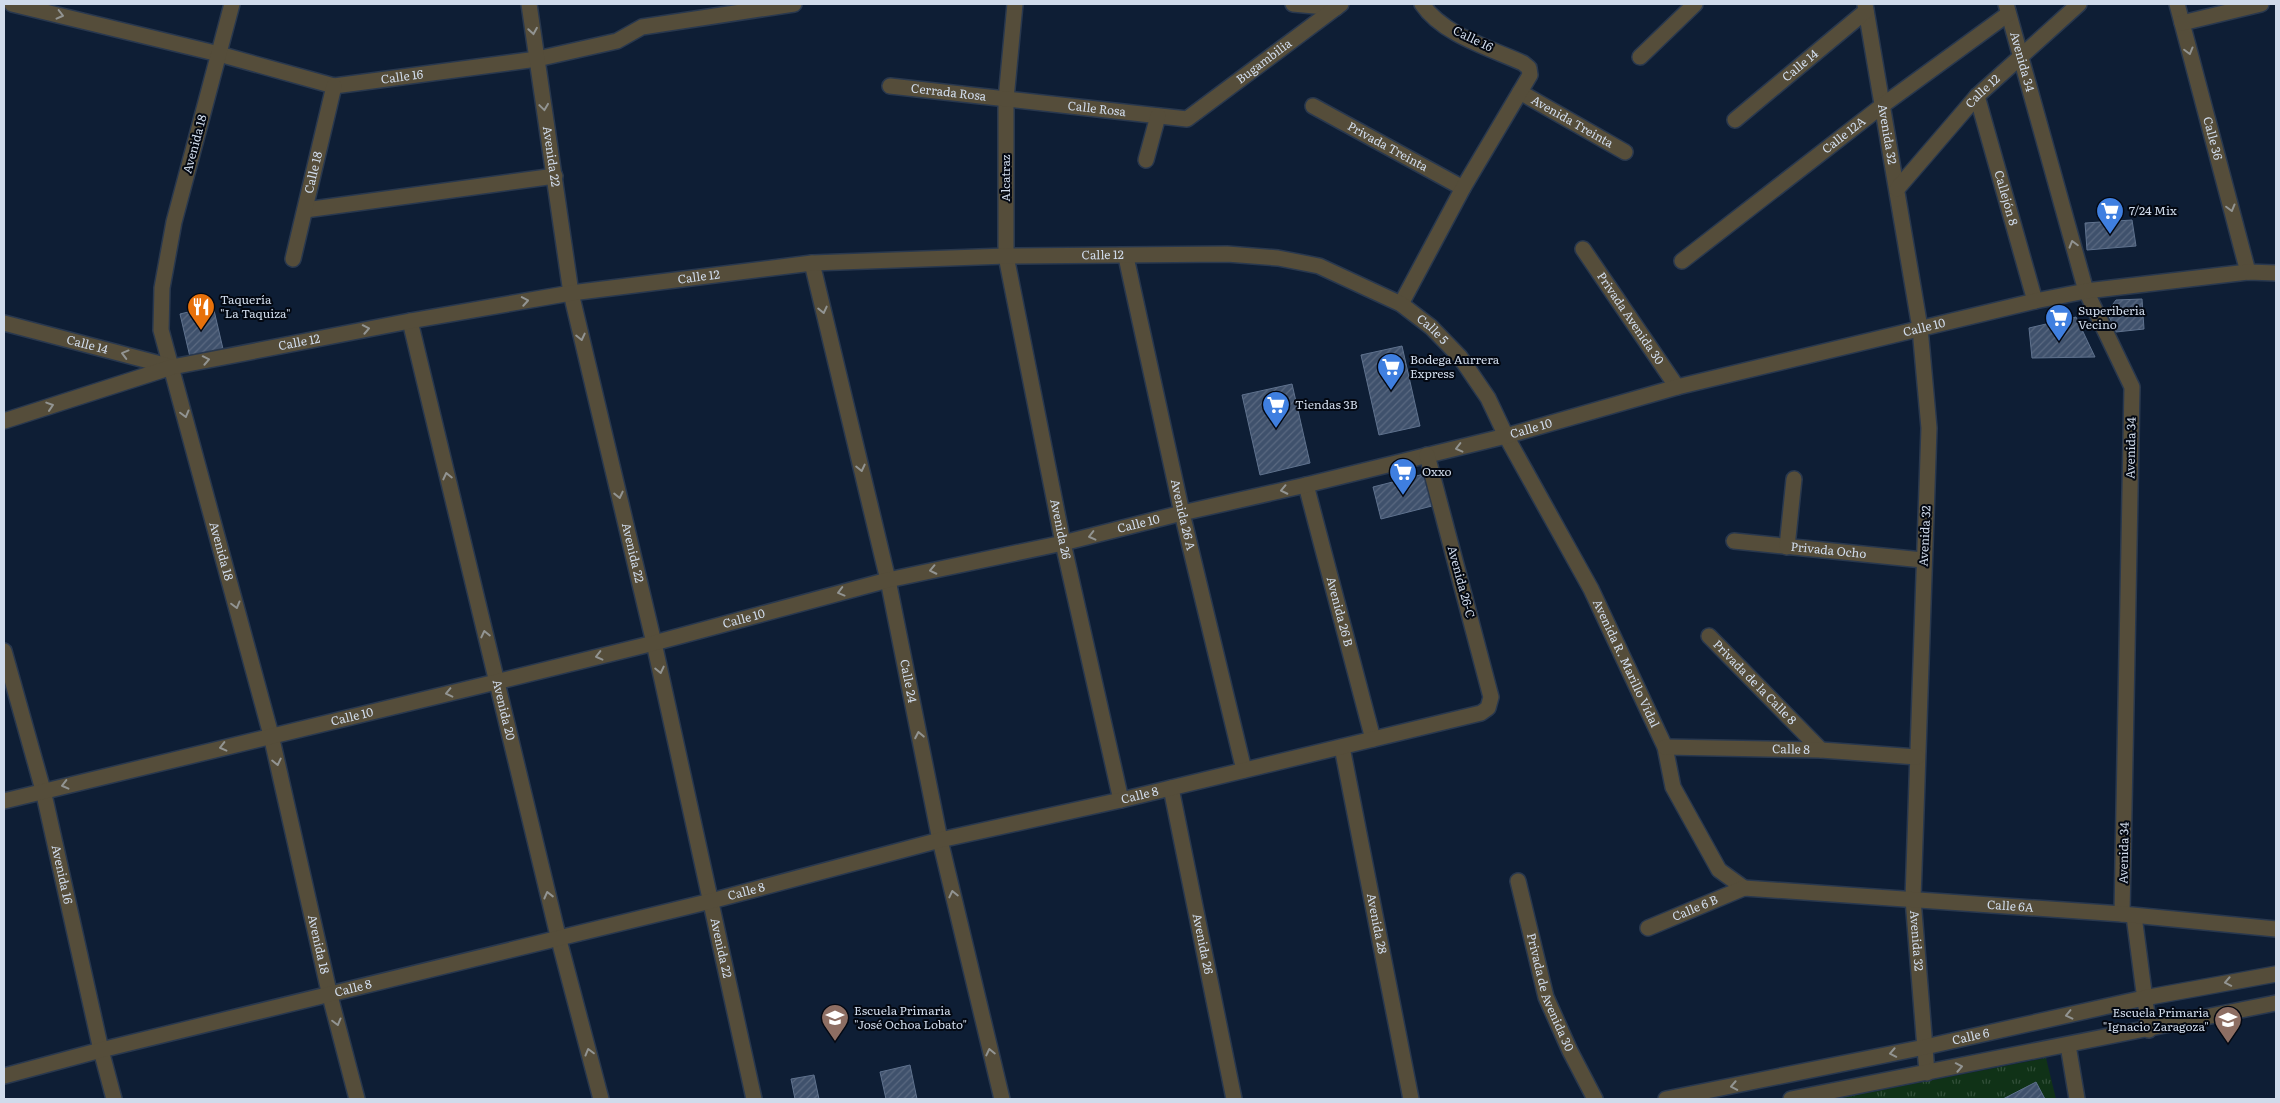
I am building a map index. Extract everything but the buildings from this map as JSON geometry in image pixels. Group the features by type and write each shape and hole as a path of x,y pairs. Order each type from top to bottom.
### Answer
{"street":[{"name":"Calle 16","path":"12,4 220,54 334,86 537,59 616,41 642,27 794,4"},
{"name":"Avenida 18","path":"232,4 174,222 162,288 161,330 271,735 330,996 357,1099"},
{"name":"Avenida 22","path":"529,4 571,293 654,642 754,1099"},
{"name":"Alcatraz","path":"1006,256 1006,99 1015,4"},
{"path":"1293,4 1339,6"},
{"name":"Calle 16","path":"1422,4 1430,15 1462,36 1523,62 1529,68 1530,75 1520,92"},
{"path":"1640,57 1695,4"},
{"name":"Calle 12","path":"1897,188 1977,96 2079,4"},
{"name":"Calle 36","path":"2177,4 2248,272"},
{"path":"2182,23 2261,4"},
{"name":"Bugambilia","path":"1187,119 1339,6"},
{"name":"Avenida 32","path":"1866,8 1920,328 1929,428 1923,560 1913,899 1927,1073"},
{"name":"Calle 14","path":"1735,120 1866,8"},
{"name":"Avenida 34","path":"2007,9 2086,291 2132,386 2128,915 2144,998 2148,1030"},
{"name":"Calle 12A","path":"1682,261 2007,9"},
{"name":"Calle 18","path":"293,259 334,86"},
{"name":"Cerrada Rosa","path":"890,86 1006,99"},
{"path":"1401,304 1463,188 1520,92"},
{"name":"Avenida Treinta","path":"1520,92 1625,152"},
{"name":"Callejón 8","path":"1977,96 2034,301"},
{"name":"Calle Rosa","path":"1006,99 1187,119"},
{"name":"Privada Treinta","path":"1313,106 1463,188"},
{"path":"1146,160 1158,116"},
{"path":"305,210 555,176"},
{"name":"Privada Avenida 30","path":"1583,249 1677,387"},
{"name":"Calle 12","path":"4,421 172,367 410,321 571,293 812,263 1006,256 1126,257 1227,254 1278,258 1319,266 1401,304"},
{"name":"Avenida 26","path":"1006,256 1063,543 1121,800"},
{"name":"Avenida 26 A","path":"1126,257 1182,512 1244,770"},
{"name":"Calle 24","path":"812,263 888,580 940,840 1002,1099"},
{"name":"Calle 10","path":"4,801 496,682 888,580 1063,543 1182,512 1427,456 1506,436 1677,387 2034,301 2086,291 2248,272 2276,273"},
{"name":"Calle 5","path":"1401,304 1431,327 1460,357 1488,398 1506,436"},
{"name":"Avenida 20","path":"410,321 559,940 601,1099"},
{"name":"Calle 14","path":"4,323 172,367"},
{"name":"Avenida R. Marillo Vidal","path":"1506,436 1591,589 1665,747 1673,787 1719,870 1744,888"},
{"name":"Avenida 26-C","path":"1427,456 1491,696 1488,708"},
{"path":"1788,547 1794,479"},
{"name":"Avenida 26 B","path":"1306,485 1373,739"},
{"name":"Privada Ocho","path":"1734,541 1923,560"},
{"name":"Privada de la Calle 8","path":"1709,636 1821,750"},
{"name":"Avenida 16","path":"4,651 44,790 101,1050 114,1099"},
{"name":"Calle 8","path":"4,1076 101,1050 712,902 940,840 1121,800 1342,747 1480,713 1488,708"},
{"name":"Avenida 28","path":"1342,747 1411,1099"},
{"name":"Calle 8","path":"1665,747 1821,750 1917,757"},
{"name":"Avenida 26","path":"1171,788 1234,1099"},
{"name":"Privada de Avenida 30","path":"1518,881 1546,997 1570,1051 1595,1099"},
{"name":"Calle 6A","path":"1744,888 2128,915 2276,929"},
{"name":"Calle 6 B","path":"1648,928 1744,888"},
{"name":"Calle 6","path":"1666,1099 1925,1047 2144,998 2276,974"},
{"path":"1791,1099 2148,1030 2276,1003"},
{"path":"2068,1045 2077,1099"}],"green space":[{"path":"2046,1058 2056,1099 1836,1099"}],"place":[{"name":"7/24 Mix","path":"2110,235"},
{"name":"Taquería \"La Taquiza\"","path":"201,331"},
{"name":"Superiberia Vecino","path":"2059,342"},
{"name":"Bodega Aurrera Express","path":"1391,391"},
{"name":"Tiendas 3B","path":"1276,429"},
{"name":"Oxxo","path":"1403,496"},
{"name":"Escuela Primaria \"José Ochoa Lobato\"","path":"835,1042"},
{"name":"Escuela Primaria \"Ignacio Zaragoza\"","path":"2228,1044"}]}
